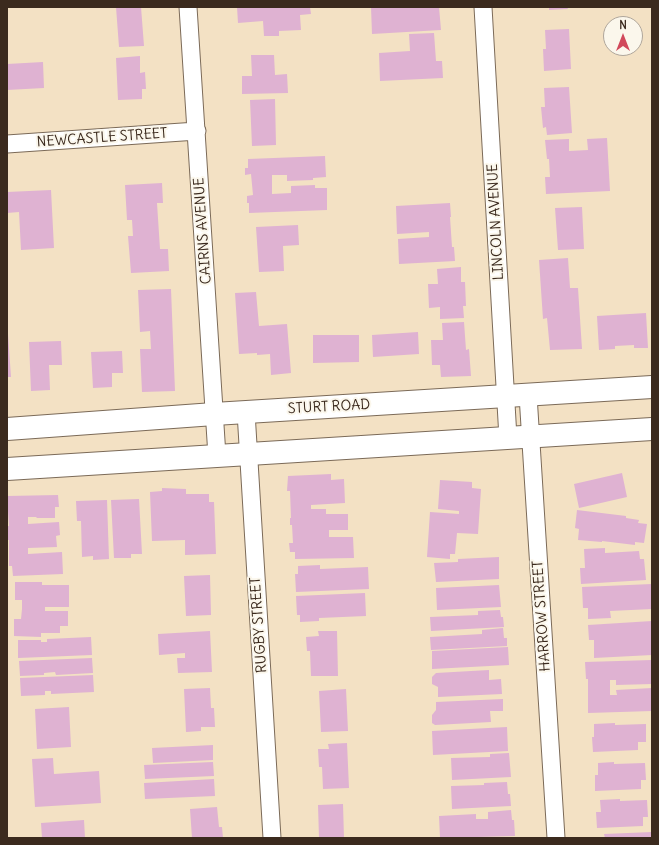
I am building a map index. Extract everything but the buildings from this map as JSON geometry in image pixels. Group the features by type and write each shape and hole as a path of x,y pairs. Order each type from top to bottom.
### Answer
{"main road":[{"name":"STURT ROAD","path":"7,429 214,414 652,387"},
{"path":"7,469 652,429"}],"street":[{"name":"CAIRNS AVENUE","path":"188,7 197,131 216,456"},
{"name":"LINCOLN AVENUE","path":"483,7 508,438"},
{"name":"NEWCASTLE STREET","path":"7,144 197,131"},
{"name":"HARROW STREET","path":"528,395 556,838"},
{"name":"RUGBY STREET","path":"246,412 272,838"}]}
